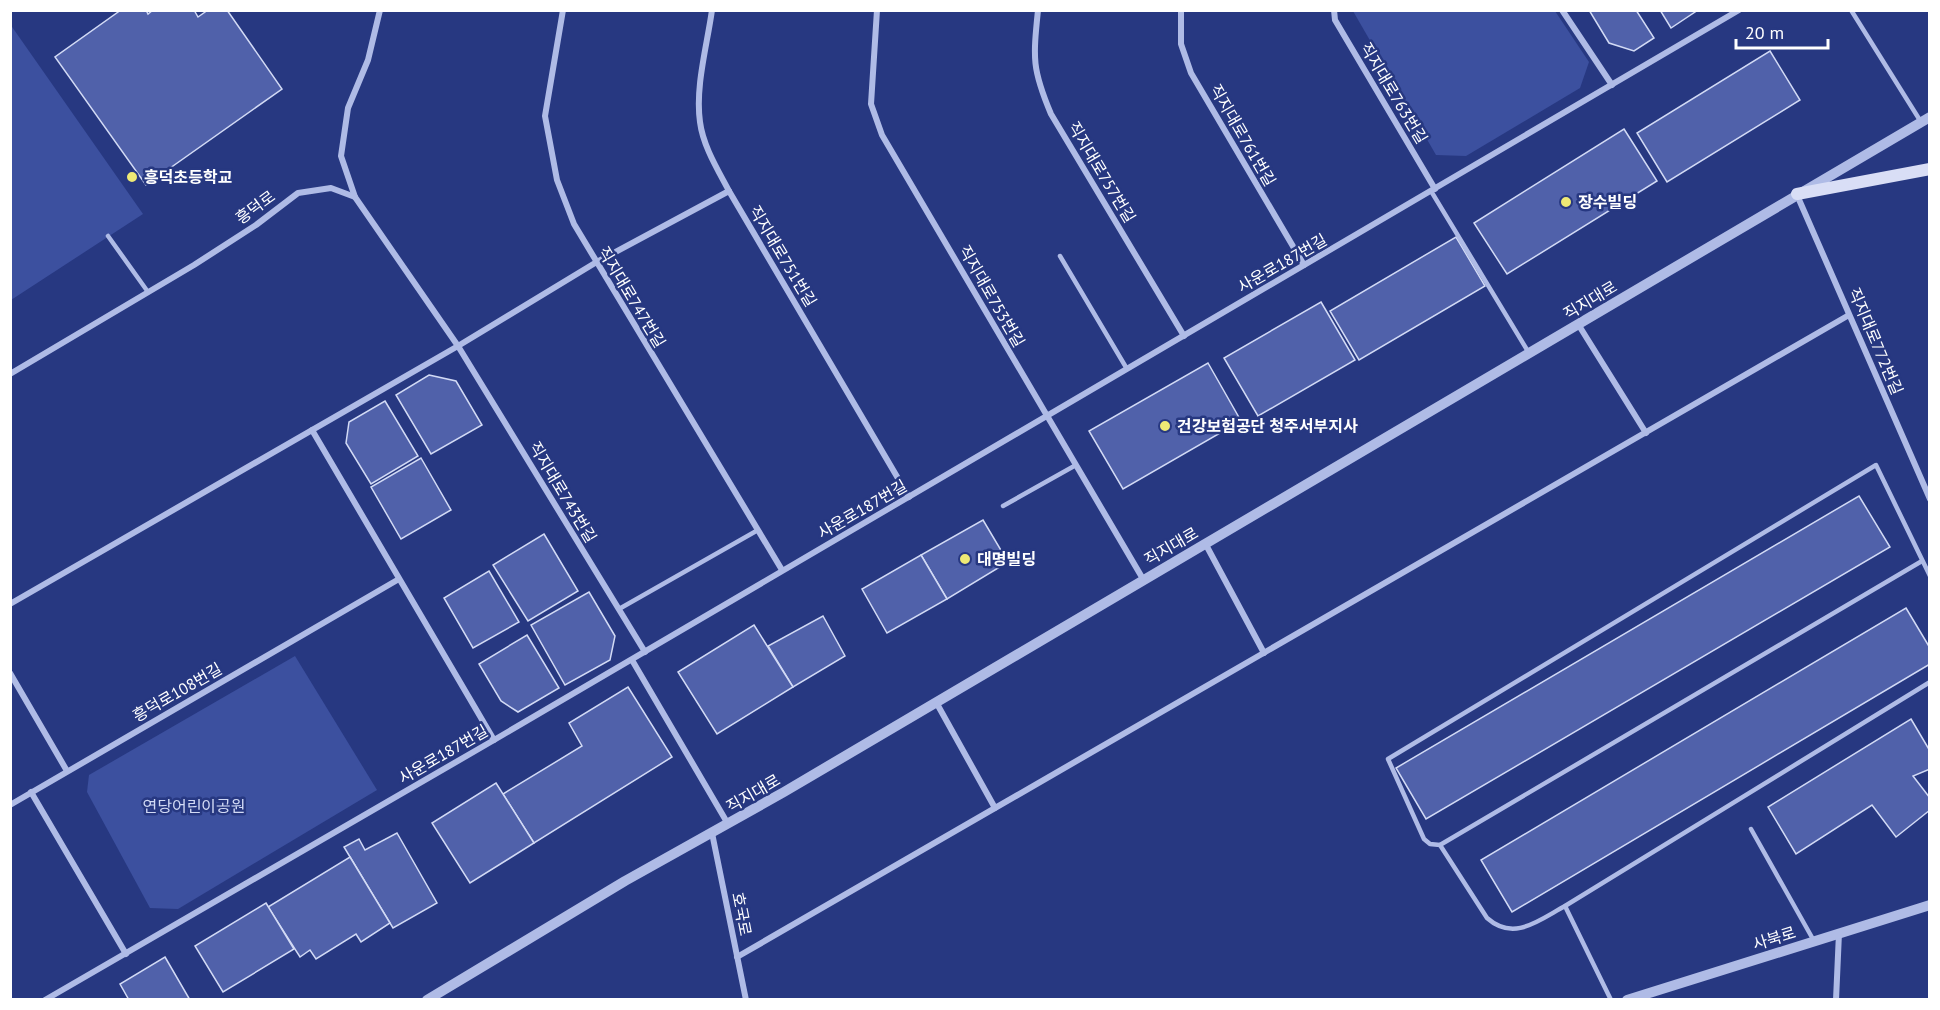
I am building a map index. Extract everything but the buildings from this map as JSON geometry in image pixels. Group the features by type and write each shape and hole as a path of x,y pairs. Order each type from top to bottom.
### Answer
{"main road":[{"path":"1797,194 1929,169"}],"street":[{"path":"355,197 341,156 346,117 368,60 381,10"},
{"name":"직지대로747번길","path":"563,10 545,117 557,180 574,224 595,263 782,570"},
{"name":"직지대로751번길","path":"712,10 699,98 700,123 710,153 729,191 909,497"},
{"name":"직지대로753번길","path":"878,10 871,104 882,135 1143,579"},
{"name":"직지대로757번길","path":"1038,10 1033,62 1037,81 1051,114 1184,336"},
{"name":"직지대로761번길","path":"1181,10 1181,44 1191,73 1304,265"},
{"name":"직지대로763번길","path":"1334,10 1335,20 1433,190"},
{"path":"1562,10 1612,86"},
{"name":"사운로187번길","path":"45,999 494,741 1739,10"},
{"name":"직지대로","path":"427,999 1925,120"},
{"name":"흥덕로","path":"10,374 256,225 298,193 331,188 355,197"},
{"path":"10,604 458,346 595,263 729,191"},
{"name":"직지대로772번길","path":"1797,194 1929,499"},
{"name":"직지대로743번길","path":"355,197 458,346 645,652"},
{"path":"737,957 1850,315"},
{"path":"1578,324 1646,433"},
{"path":"312,430 494,741"},
{"path":"1205,543 1264,652"},
{"name":"흥덕로108번길","path":"10,805 399,579"},
{"path":"632,660 728,824"},
{"path":"10,672 67,771"},
{"path":"936,702 995,808"},
{"path":"31,792 126,954"},
{"name":"호국로","path":"712,833 746,999"},
{"name":"사북로","path":"1627,999 1929,905"},
{"path":"1836,999 1839,933"}],"lane":[{"path":"1851,10 1925,120"},
{"name":"직지대로763번길","path":"1433,190 1529,353"},
{"path":"108,236 148,292"},
{"path":"1060,256 1127,369"},
{"path":"1004,506 1076,465"},
{"path":"1922,561 1440,845 1430,844 1424,839 1388,759 1876,465 1922,561 1929,576"},
{"path":"619,609 758,530"},
{"path":"1440,845 1480,909 1495,926 1508,930 1521,930 1565,906 1929,682"},
{"path":"1751,829 1814,941"},
{"path":"1565,906 1611,999"}],"green space":[{"path":"1353,11 1555,11 1589,62 1580,88 1466,156 1436,155"},
{"path":"10,24 143,214 11,300 10,300"},
{"name":"연당어린이공원","path":"295,656 377,790 178,909 150,908 87,792 89,775"}],"place":[{"name":"흥덕초등학교","path":"132,177"},
{"name":"장수빌딩","path":"1566,202"},
{"name":"건강보험공단 청주서부지사","path":"1165,426"},
{"name":"대명빌딩","path":"965,559"}]}
